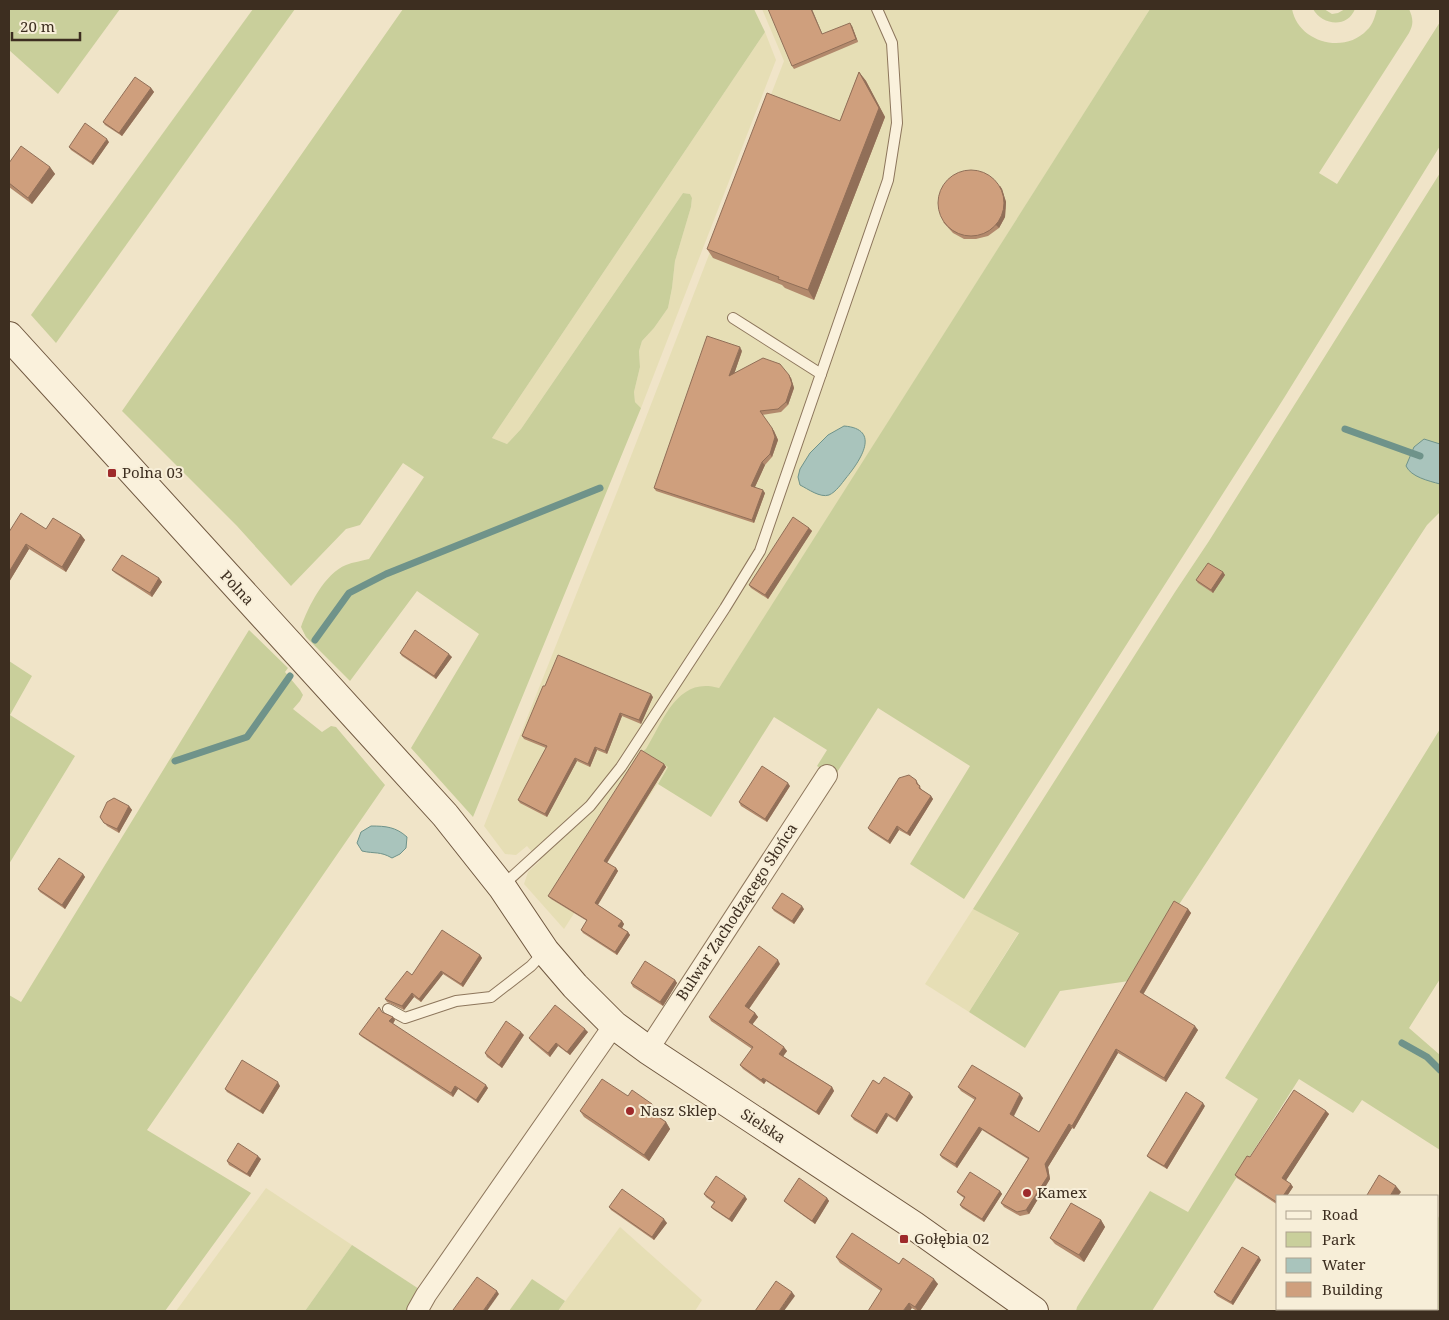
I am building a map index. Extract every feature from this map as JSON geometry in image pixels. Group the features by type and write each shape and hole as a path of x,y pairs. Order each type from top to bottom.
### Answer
{"street":[{"name":"Polna","path":"9,336 466,840"},
{"name":"Bulwar Zachodzącego Słońca","path":"648,1050 827,775"},
{"name":"Sielska","path":"466,840 502,887 546,951 591,1004 614,1025 648,1050 913,1224 1034,1311"},
{"path":"417,1311 426,1295 614,1025"}],"lane":[{"path":"502,887 590,806 622,767 760,551 888,180 897,123 892,44 877,9"},
{"path":"732,318 820,374"},
{"path":"388,1009 405,1018 456,1001 491,997 531,966 546,951"}],"shaded area":[{"path":"762,9 1150,9 773,604 564,929 524,884 528,872 540,861 527,846 516,855 505,854 484,826 619,487 784,61"},
{"path":"765,32 776,60 641,408 635,402 634,392 640,367 639,351 642,341 668,308 675,261 691,207 692,199 690,194 683,193 521,429 507,444 492,438"},
{"path":"973,909 1019,932 969,1012 925,984"},
{"path":"266,1188 352,1245 305,1311 176,1311"},
{"path":"620,1227 702,1300 695,1311 558,1311"}],"green space":[{"path":"9,9 120,9 58,94 9,50"},
{"path":"253,9 295,9 56,343 31,315"},
{"path":"403,9 754,9 765,32 492,438 507,444 521,429 683,193 690,194 692,198 691,207 675,261 668,308 642,341 639,351 640,367 634,392 635,402 641,408 473,817 411,748 479,634 417,591 350,681 306,637 301,627 308,610 324,583 338,569 369,559 424,477 403,463 360,525 346,529 291,586 237,526 122,411"},
{"path":"1150,9 1292,9 1296,20 1303,30 1312,37 1335,43 1357,38 1367,30 1372,23 1377,9 1409,9 1412,27 1409,33 1319,173 1337,184 1440,22 1440,146 1284,398 964,899 910,864 970,766 878,708 834,777 817,766 827,750 774,717 711,817 658,784 668,767 643,751 646,749 666,713 683,694 693,688 705,686 719,688"},
{"path":"1313,9 1324,9 1332,14 1345,9 1355,9 1346,20 1334,22 1322,19"},
{"path":"1440,173 1440,512 1427,525 1129,981 1060,991 1025,1048 969,1012 1019,933 973,909 1209,541"},
{"path":"249,630 288,668 285,672 303,695 293,709 322,732 331,726 336,727 385,785 147,1130 251,1193 165,1311 9,1311 9,995 21,1002"},
{"path":"9,661 32,676 10,715 75,756 9,864"},
{"path":"1440,729 1440,979 1409,1028 1440,1055 1440,1150 1362,1100 1353,1113 1299,1079 1152,1311 1076,1311 1150,1191 1188,1212 1258,1099 1225,1078"},
{"path":"1440,1214 1440,1311 1379,1311 1439,1310"},
{"path":"352,1245 419,1289 406,1311 305,1311"},
{"path":"532,1279 565,1301 558,1311 509,1311"}],"water":[{"path":"844,426 856,428 865,439 862,455 857,463 839,487 829,495 818,494 800,485 798,477 800,469 810,453 828,435"},
{"path":"1424,439 1440,444 1440,484 1416,476 1406,466 1414,447"},
{"path":"371,826 386,827 399,831 407,837 406,848 392,858 362,851 357,843 361,832"}],"building":[{"path":"768,9 811,9 822,34 850,23 856,39 792,66"},
{"path":"859,72 879,108 808,290 707,249 767,93 840,121"},
{"path":"135,77 151,88 119,133 103,122"},
{"path":"85,123 107,139 91,162 69,147"},
{"path":"21,146 50,167 28,198 9,183 9,163"},
{"path":"971,170 984,172 994,180 1002,190 1004,203 1002,216 994,226 984,234 971,236 958,234 948,226 940,216 938,203 940,190 948,180 958,172"},
{"path":"707,336 740,347 729,376 763,358 780,364 789,375 792,384 786,402 778,409 760,411 772,428 775,437 770,454 762,462 751,486 763,490 752,520 654,488"},
{"path":"21,513 46,529 53,518 81,535 62,567 26,544 9,572 9,532"},
{"path":"793,517 809,528 765,595 749,585"},
{"path":"122,555 159,578 150,593 112,570"},
{"path":"1208,563 1223,572 1211,590 1196,580"},
{"path":"415,630 449,654 434,676 400,653"},
{"path":"558,655 651,694 639,720 620,713 605,751 595,747 588,764 575,758 545,814 518,800 547,746 522,736"},
{"path":"641,750 664,764 604,861 616,868 595,903 622,921 618,926 628,932 615,952 581,930 587,920 548,896"},
{"path":"762,766 788,783 765,819 739,802"},
{"path":"909,775 916,780 920,786 919,788 931,796 907,833 897,826 888,841 868,828 899,778"},
{"path":"114,798 129,806 117,829 104,823 100,817 107,802"},
{"path":"59,858 83,874 62,905 38,889"},
{"path":"782,893 802,906 792,921 772,908"},
{"path":"1174,901 1188,909 1140,992 1195,1026 1164,1078 1116,1049 1072,1126 1069,1124 1045,1164 1048,1176 1026,1210 1017,1212 1001,1203 1029,1158 979,1127 955,1164 940,1155 976,1098 958,1087 972,1065 1020,1094 1010,1114 1039,1132"},
{"path":"442,930 480,955 461,984 441,971 419,999 412,993 402,1006 385,999 407,971 412,975"},
{"path":"759,946 778,960 745,1006 755,1013 749,1022 784,1047 779,1054 832,1087 816,1112 763,1078 761,1080 740,1065 753,1047 709,1017"},
{"path":"645,961 675,980 660,1002 631,983"},
{"path":"555,1005 585,1029 567,1052 556,1043 548,1053 529,1038"},
{"path":"379,1007 382,1012 393,1017 389,1021 486,1085 476,1100 455,1086 451,1093 359,1034"},
{"path":"506,1021 521,1032 499,1065 485,1053"},
{"path":"242,1060 278,1082 260,1111 225,1089"},
{"path":"884,1077 910,1093 895,1119 886,1113 875,1131 851,1116 873,1080 879,1084"},
{"path":"602,1079 628,1096 632,1090 652,1104 648,1110 666,1122 644,1155 580,1111"},
{"path":"1294,1090 1326,1111 1282,1178 1291,1184 1284,1195 1276,1195 1276,1202 1235,1175 1247,1156 1250,1157"},
{"path":"1186,1092 1203,1103 1164,1166 1147,1156"},
{"path":"238,1143 258,1156 247,1174 227,1161"},
{"path":"970,1172 1000,1191 982,1219 960,1205 965,1197 957,1192"},
{"path":"1379,1175 1396,1186 1391,1195 1367,1195"},
{"path":"716,1176 745,1196 729,1219 711,1207 715,1202 704,1194"},
{"path":"799,1178 827,1198 812,1221 784,1201"},
{"path":"622,1189 664,1219 652,1237 609,1207"},
{"path":"1071,1203 1101,1220 1079,1255 1050,1238"},
{"path":"852,1233 899,1264 903,1258 934,1279 915,1307 909,1303 903,1311 868,1311 882,1289 836,1257"},
{"path":"1242,1247 1259,1257 1231,1302 1214,1292"},
{"path":"477,1277 497,1291 483,1311 453,1310"},
{"path":"776,1281 792,1292 779,1311 755,1311"}],"waterway":[{"path":"1345,429 1420,456"},
{"path":"315,640 349,593 386,574 600,488"},
{"path":"175,761 247,737 290,676"},
{"path":"1402,1043 1427,1057 1440,1070"}],"place":[{"name":"Polna 03","path":"112,473"},
{"name":"Nasz Sklep","path":"630,1111"},
{"name":"Kamex","path":"1027,1193"},
{"name":"Gołębia 02","path":"904,1239"}]}
